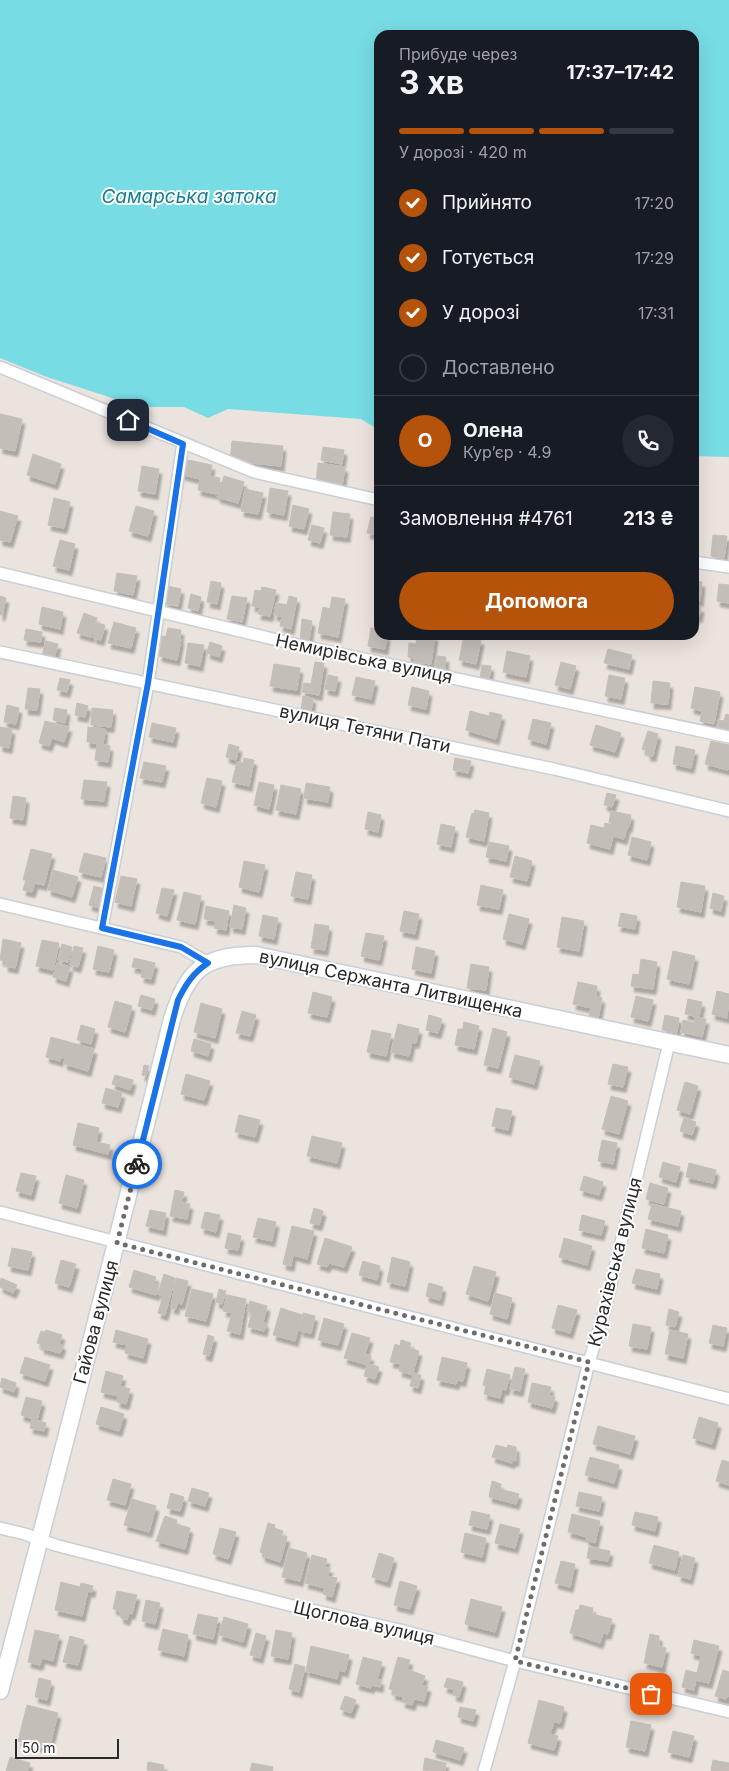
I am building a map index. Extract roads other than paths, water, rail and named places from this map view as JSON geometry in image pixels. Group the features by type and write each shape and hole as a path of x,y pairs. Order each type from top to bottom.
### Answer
{"main road":[{"name":"вулиця Сержанта Литвищенка","path":"208,963 231,955 256,955 729,1055"},
{"name":"Гайова вулиця","path":"0,1691 117,1243 178,1000 186,984 196,971 208,963"}],"street":[{"path":"0,367 254,472 374,499"},
{"path":"102,928 148,683 183,444"},
{"path":"699,563 729,567"},
{"name":"Немирівська вулиця","path":"0,572 298,646 729,737"},
{"name":"вулиця Тетяни Пати","path":"0,652 544,767 729,811"},
{"path":"0,904 181,947 208,963"},
{"name":"Курахівська вулиця","path":"484,1771 515,1661 589,1362 603,1317 669,1043"},
{"path":"0,1212 729,1399"},
{"name":"Щоглова вулиця","path":"0,1528 55,1545 285,1604 400,1630 515,1661 729,1712"}],"water":[{"name":"Самарська затока","path":"0,0 729,0 729,457 699,456 699,30 374,30 374,427 361,419 228,409 208,418 184,407 140,407 47,377 0,358"}]}
